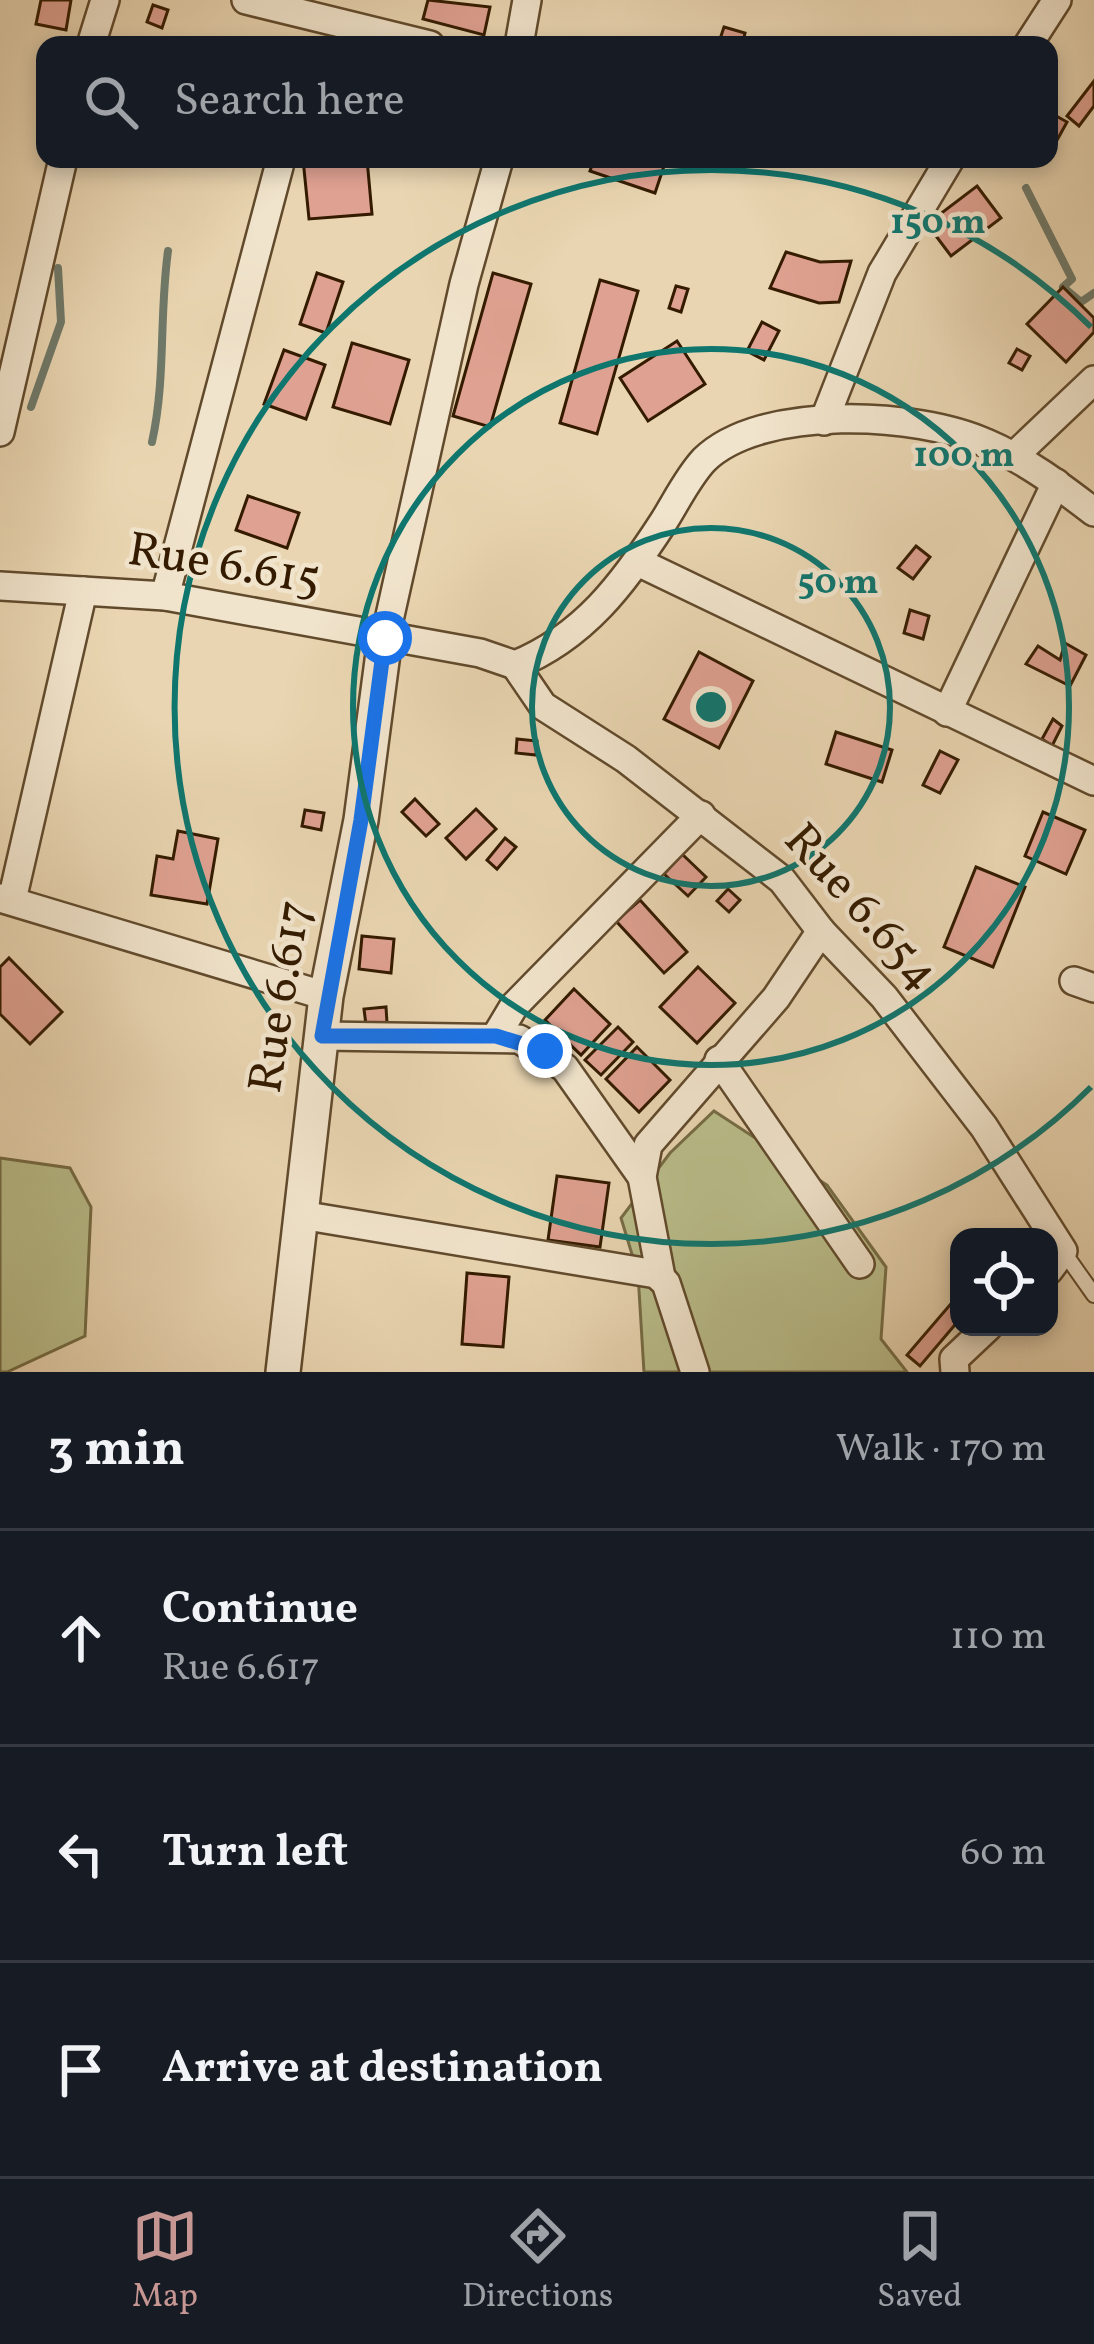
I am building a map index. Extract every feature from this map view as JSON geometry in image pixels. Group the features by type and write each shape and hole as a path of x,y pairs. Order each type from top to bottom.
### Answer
{"street":[{"path":"94,36 105,0"},
{"path":"246,0 315,8 402,36"},
{"path":"521,36 527,0"},
{"path":"1034,36 1058,0"},
{"path":"0,432 61,168"},
{"path":"165,596 279,168"},
{"path":"385,638 464,284 496,168"},
{"path":"824,421 882,273 945,168"},
{"path":"1014,457 1094,380"},
{"path":"515,665 553,650 580,630 638,562 700,464 722,445 761,429 824,421 930,428 982,440 1056,483 1094,512"},
{"path":"947,712 1056,483"},
{"path":"638,562 1094,781"},
{"name":"Rue 6.615","path":"0,586 165,596 480,653 515,665"},
{"path":"83,591 6,899 326,996"},
{"name":"Rue 6.617","path":"284,1372 326,996 361,820 385,638"},
{"name":"Rue 6.654","path":"515,665 543,706 760,858 820,931 884,997 970,1108 1038,1228"},
{"path":"496,1036 514,1006 701,815"},
{"path":"642,1177 655,1131 776,998 820,931"},
{"path":"322,1036 496,1036 545,1051 565,1068 642,1177 661,1277 695,1372"},
{"path":"719,1060 860,1264"},
{"path":"301,1215 661,1277"},
{"path":"955,1372 954,1359 978,1336"}],"lane":[{"path":"1058,1262 1094,1295"}],"green space":[{"path":"714,1111 827,1185 886,1267 881,1339 907,1372 644,1372 638,1274 621,1218 670,1153"},
{"path":"0,1158 70,1168 91,1207 85,1336 7,1372 0,1372"}],"building":[{"path":"41,0 71,0 66,30 36,24"},
{"path":"428,0 490,7 484,35 423,19"},
{"path":"153,5 168,10 162,28 147,22"},
{"path":"724,27 745,33 744,36 721,36"},
{"path":"1094,81 1094,106 1079,126 1067,116"},
{"path":"1058,117 1067,122 1058,138"},
{"path":"304,168 368,168 372,214 309,219"},
{"path":"591,168 663,168 655,193"},
{"path":"977,186 1001,218 951,256 927,224"},
{"path":"786,252 820,262 851,261 839,302 819,303 770,288"},
{"path":"317,273 343,282 326,333 300,324"},
{"path":"493,273 531,284 490,427 453,416"},
{"path":"600,280 638,291 597,434 560,423"},
{"path":"676,286 688,289 681,312 669,308"},
{"path":"1063,287 1094,318 1094,332 1066,362 1027,324"},
{"path":"762,322 779,331 764,360 747,351"},
{"path":"677,341 705,384 648,421 620,378"},
{"path":"352,343 409,360 390,424 333,407"},
{"path":"1017,349 1030,356 1022,370 1009,363"},
{"path":"284,350 325,365 306,419 264,404"},
{"path":"248,496 299,513 287,548 236,530"},
{"path":"916,546 930,557 913,579 898,568"},
{"path":"910,610 929,616 923,639 904,633"},
{"path":"1065,643 1086,655 1070,686 1026,664 1038,646 1060,660"},
{"path":"699,652 753,681 719,748 664,719"},
{"path":"1053,719 1062,726 1052,746 1042,739"},
{"path":"836,732 892,750 882,782 826,764"},
{"path":"517,739 537,741 536,755 516,753"},
{"path":"940,751 958,760 940,793 923,785"},
{"path":"415,799 439,824 426,836 402,812"},
{"path":"476,809 496,829 466,859 446,838"},
{"path":"305,810 324,813 321,830 302,826"},
{"path":"1043,812 1085,830 1066,874 1025,856"},
{"path":"178,831 218,839 207,904 151,895 157,856 173,859"},
{"path":"505,838 516,847 497,869 487,860"},
{"path":"682,854 706,877 688,896 664,874"},
{"path":"976,867 1025,887 993,967 944,947"},
{"path":"728,889 740,900 729,912 717,901"},
{"path":"640,900 687,952 664,973 616,921"},
{"path":"362,936 394,939 391,973 359,969"},
{"path":"9,958 62,1012 30,1044 0,1014 0,967"},
{"path":"698,967 735,1003 697,1043 660,1007"},
{"path":"574,989 610,1024 581,1055 545,1020"},
{"path":"386,1007 387,1023 366,1025 364,1009"},
{"path":"618,1027 633,1042 601,1075 585,1060"},
{"path":"637,1047 670,1080 639,1112 606,1079"},
{"path":"557,1176 609,1183 600,1247 548,1240"},
{"path":"467,1273 509,1277 503,1347 462,1344"},
{"path":"950,1305 950,1331 920,1366 907,1355"}],"waterway":[{"path":"1026,188 1072,279 1063,287 1081,302 1094,293"},
{"path":"152,442 168,251"},
{"path":"31,407 61,322 58,268"}],"route":[{"path":"385,638 361,820 322,1036 496,1036 519,1039 545,1051"}]}
